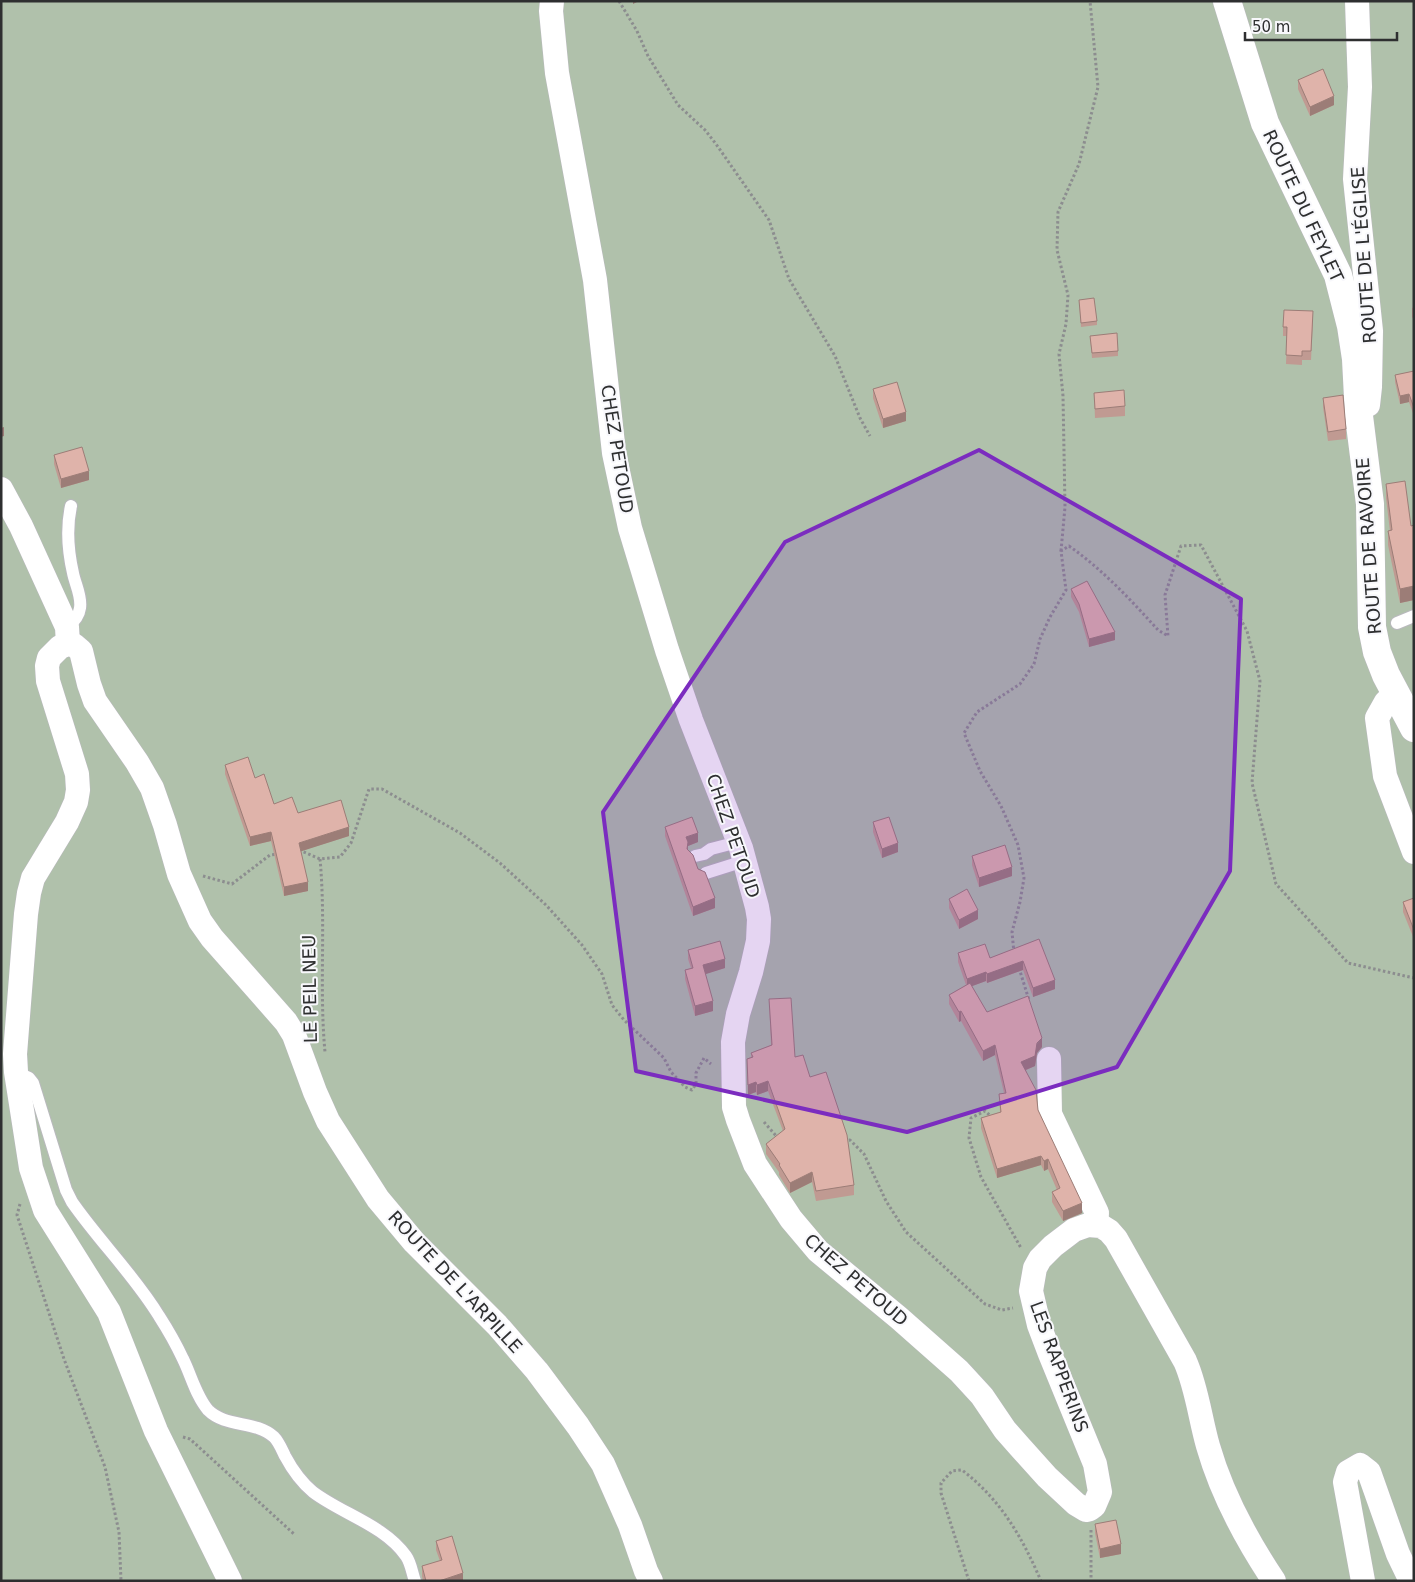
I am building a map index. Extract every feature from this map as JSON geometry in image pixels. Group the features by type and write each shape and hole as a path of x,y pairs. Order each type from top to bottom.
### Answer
{"street":[{"name":"CHEZ PETOUD","path":"552,1 551,11 557,73 594,280 614,453 630,528 664,641 691,720 741,851 757,907 758,941 734,1033 733,1099 738,1120 755,1164 803,1235 825,1258 899,1318 959,1371 989,1405 1005,1430 1047,1477 1081,1508 1090,1510"},
{"name":"ROUTE DU FEYLET","path":"1227,1 1265,123 1338,275 1352,326 1359,416"},
{"name":"ROUTE DE L'ÉGLISE","path":"1357,1 1360,87 1355,179 1371,330 1369,400 1366,410 1359,416"},
{"name":"ROUTE DE RAVOIRE","path":"1359,416 1370,504 1372,627 1377,652 1408,713"},
{"name":"ROUTE DE L'ARPILLE","path":"1,489 20,526 68,636 81,651 89,684 96,702 137,762 152,788 185,890 200,921 212,938 286,1022 300,1051 325,1115 378,1199 414,1242 497,1325 537,1371 604,1464 651,1581"},
{"path":"68,636 49,658 47,671 52,698 77,774 78,790 72,811 33,878 29,893 17,1029 16,1072 31,1168 45,1210 109,1312 156,1431 230,1581"},
{"path":"1408,713 1386,702 1377,718 1385,776 1414,852"},
{"path":"1049,1059 1050,1114 1096,1213 1096,1225 1109,1231 1116,1239 1184,1361 1193,1382 1209,1448 1228,1503 1254,1551 1274,1581"},
{"name":"LES RAPPERINS","path":"1090,1510 1097,1503 1100,1492 1095,1464 1050,1354 1033,1304 1031,1291 1035,1268 1040,1259 1066,1236 1083,1226 1096,1225"},
{"path":"1363,1581 1345,1482 1348,1472 1360,1465 1369,1472 1398,1554 1411,1581"}],"lane":[{"path":"68,636 81,606 73,574 68,537 68,518 71,506"},
{"path":"1397,623 1414,616"},
{"path":"695,856 704,854 711,849 741,851"},
{"path":"706,873 741,851"},
{"path":"16,1072 33,1083 66,1190 72,1202 159,1316 183,1358 207,1409 221,1420 255,1428 272,1436 278,1442 297,1477 306,1486 376,1529 399,1547 408,1558 415,1581"}],"path":[{"path":"619,1 637,31 648,56 678,105 705,130 769,220 789,279 835,356 860,418 870,436"},
{"path":"1014,954 1012,932 1024,878 1018,845 1001,806 980,771 964,733 977,712 1020,684 1034,664 1040,639 1066,590 1061,551 1065,507 1063,396 1059,354 1066,324 1068,294 1057,250 1058,212 1079,164 1098,87 1090,1"},
{"path":"1061,551 1069,546 1077,551 1101,571 1158,630 1168,636 1165,595 1181,546 1201,545 1247,631 1260,681 1252,783 1276,884 1348,963 1414,978"},
{"path":"293,851 301,850 320,859 340,856 351,843 369,789 382,789 421,810 460,833 500,863 546,905 582,945 602,974 612,1005 624,1020 664,1058 684,1087 692,1090 696,1084 696,1074 704,1058 722,1072 733,1088"},
{"path":"173,855 204,876 232,884 270,855 286,853"},
{"name":"LE PEIL NEU","path":"320,859 323,889 322,964 326,1058"},
{"path":"1017,963 1032,1008"},
{"path":"995,1122 985,1110 971,1118 969,1138 981,1177 1028,1263 1035,1268"},
{"path":"759,1117 783,1143"},
{"path":"842,1141 850,1140 864,1154 886,1201 906,1232 985,1304 1002,1310 1033,1304"},
{"path":"31,1168 17,1215 64,1360 105,1467 119,1532 121,1581"},
{"path":"156,1431 190,1439 294,1534"},
{"path":"968,1581 941,1493 941,1483 952,1471 962,1470 975,1480 998,1504 1020,1535 1041,1581"},
{"path":"1090,1510 1091,1581"}],"highlighted area":[{"path":"979,450 1241,599 1230,871 1117,1067 907,1132 636,1071 603,812 785,542"}],"green space":[{"path":"1,1 1414,1 1414,1581 1,1581"}],"building":[{"path":"1323,69 1334,96 1310,107 1298,80"},
{"path":"1094,298 1097,321 1081,323 1079,300"},
{"path":"1284,310 1313,311 1311,351 1302,351 1302,356 1286,355 1287,327 1283,327"},
{"path":"1117,333 1118,351 1092,353 1090,336"},
{"path":"1414,371 1414,408 1409,394 1400,396 1395,375"},
{"path":"897,382 906,412 883,419 873,389"},
{"path":"1124,390 1125,406 1095,409 1094,393"},
{"path":"1343,395 1346,429 1328,432 1323,398"},
{"path":"82,447 89,471 61,479 54,455"},
{"path":"1405,481 1411,526 1414,525 1414,586 1400,589 1388,531 1392,530 1386,484"},
{"path":"1087,581 1115,632 1089,639 1079,604 1071,589"},
{"path":"248,757 255,778 264,774 274,804 292,797 298,813 341,800 349,827 299,843 308,882 284,887 271,832 250,837 225,765"},
{"path":"692,817 698,833 686,837 688,842 687,849 693,855 698,869 705,872 715,898 693,907 665,827"},
{"path":"889,817 898,843 882,849 873,822"},
{"path":"1005,845 1012,867 979,878 972,856"},
{"path":"967,889 978,910 959,920 949,899"},
{"path":"1414,898 1414,930 1403,902"},
{"path":"1039,939 1055,980 1033,988 1023,961 967,979 958,953 985,944 990,958"},
{"path":"720,941 725,959 703,965 713,1001 695,1006 685,970 693,968 688,950"},
{"path":"970,983 987,1012 1028,996 1042,1038 1037,1043 1035,1056 1021,1062 1036,1090 1038,1110 1082,1203 1063,1211 1052,1192 1060,1188 1048,1159 1044,1161 1041,1156 997,1169 981,1118 1001,1112 999,1094 1006,1093 995,1045 983,1051 961,1011 959,1012 949,995"},
{"path":"791,998 795,1057 803,1055 810,1077 826,1072 847,1135 854,1185 816,1191 812,1172 790,1183 766,1144 785,1129 768,1081 757,1085 756,1082 748,1085 747,1059 753,1057 751,1053 772,1045 769,999"},
{"path":"1116,1520 1121,1544 1100,1549 1095,1524"},
{"path":"452,1536 463,1573 439,1581 426,1581 422,1566 442,1560 436,1541"}]}
